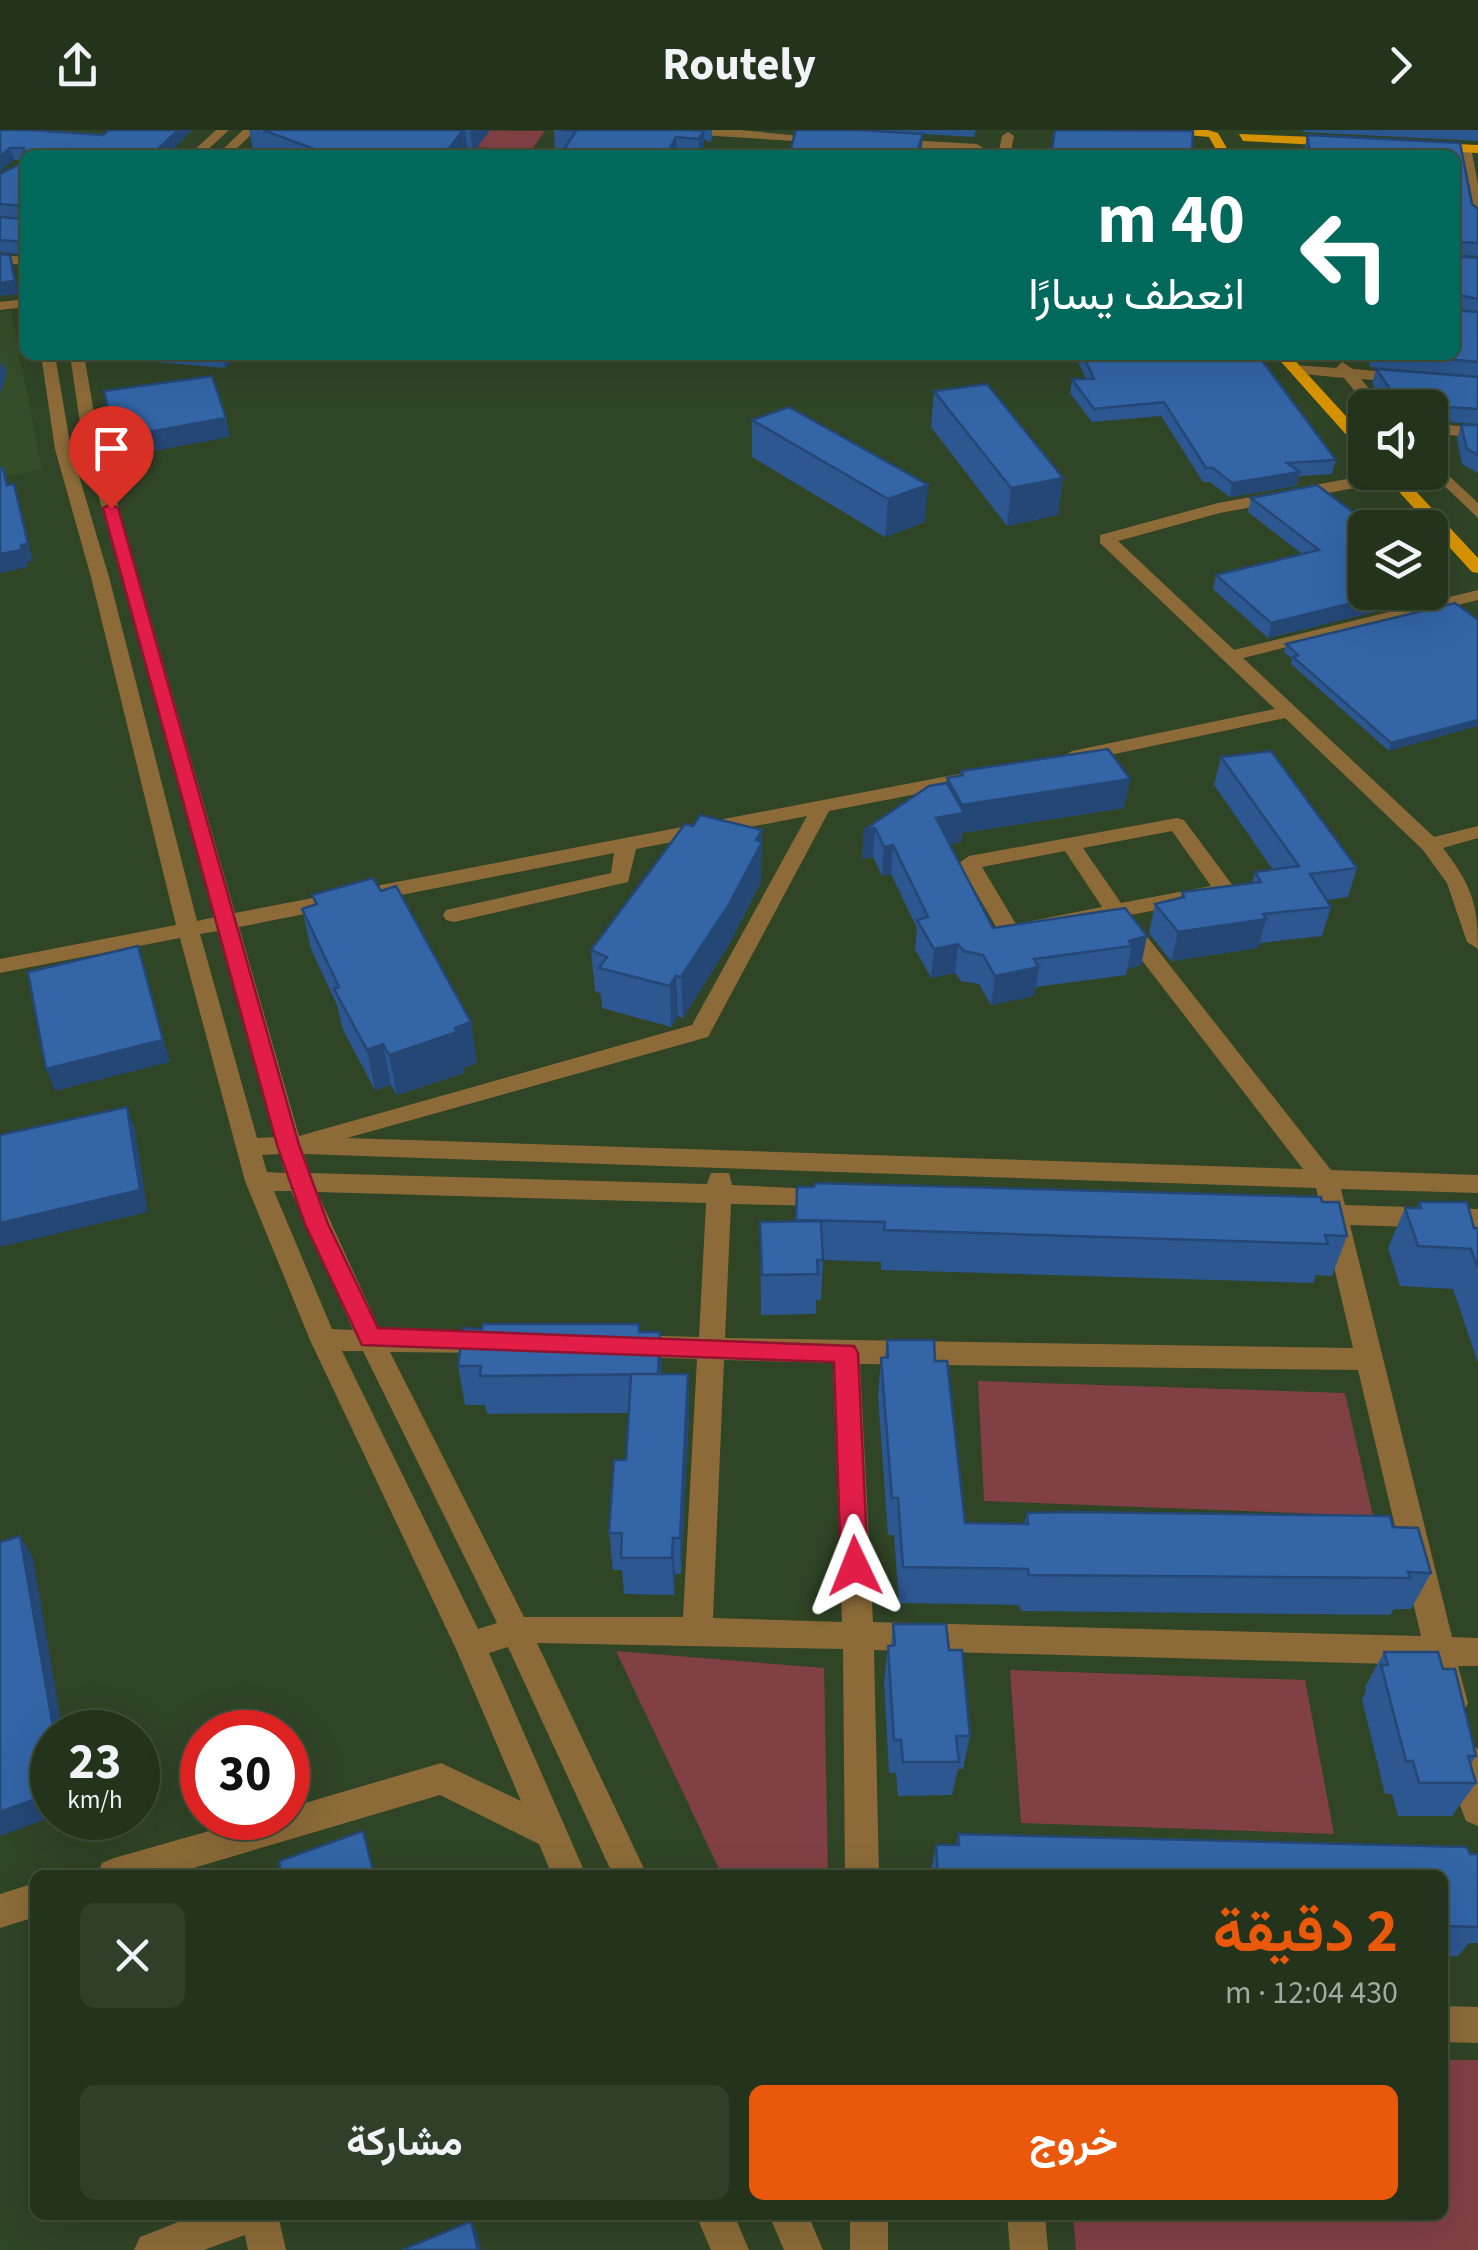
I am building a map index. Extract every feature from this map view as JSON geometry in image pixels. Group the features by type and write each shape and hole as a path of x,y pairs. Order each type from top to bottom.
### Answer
{"main road":[{"path":"1136,130 1352,137"},
{"path":"1332,130 1352,137"},
{"path":"1424,135 1478,138"},
{"path":"1410,146 1472,149"},
{"path":"1286,360 1348,427"},
{"path":"1406,490 1478,568"}],"street":[{"path":"201,150 223,130"},
{"path":"228,150 250,130"},
{"path":"685,130 752,140 847,140"},
{"path":"1005,150 1008,136"},
{"path":"884,142 977,148"},
{"path":"1472,149 1477,212"},
{"path":"49,360 63,449 257,1181 323,1340 470,1646 567,1870"},
{"path":"77,360 92,444 130,572 162,704 300,1183 370,1338 516,1631 628,1870"},
{"path":"1338,360 1362,390"},
{"path":"1294,369 1478,384"},
{"path":"1344,422 1348,422"},
{"path":"1448,430 1478,432"},
{"path":"63,449 92,444"},
{"path":"1348,482 1218,508 1106,538 1430,845 1457,882 1478,942"},
{"path":"1448,482 1478,513"},
{"path":"100,577 130,572"},
{"path":"1232,656 1478,594"},
{"path":"131,708 162,704"},
{"path":"1060,759 1288,712"},
{"path":"0,966 1002,771"},
{"path":"288,1145 700,1031 821,808"},
{"path":"1177,824 1226,890 1010,932 969,863 1070,844 1177,824"},
{"path":"1430,845 1478,832"},
{"path":"454,915 621,877 626,844"},
{"path":"1070,844 1115,911 1327,1182 1478,1810"},
{"path":"246,1147 288,1145 1478,1184"},
{"path":"697,1634 721,1160"},
{"path":"257,1181 858,1198"},
{"path":"1296,1213 1478,1220"},
{"path":"323,1340 522,1342"},
{"path":"598,1345 846,1353 1370,1359"},
{"path":"846,1353 858,1637 862,1870"},
{"path":"470,1646 516,1631 556,1628 1478,1652"},
{"path":"131,1870 441,1779 550,1832"},
{"path":"0,1911 30,1902"},
{"path":"1448,2024 1478,2025"},
{"path":"153,2250 234,2220"},
{"path":"260,2220 267,2250"},
{"path":"717,2220 730,2250"},
{"path":"790,2220 804,2250"},
{"path":"868,2220 869,2250"},
{"path":"1026,2220 1029,2250"}],"shaded area":[{"path":"432,130 545,131 532,150 421,143"},
{"path":"11,311 42,470 0,477 0,312"},
{"path":"978,1381 1345,1393 1373,1516 984,1501"},
{"path":"616,1651 824,1668 828,1870 720,1870"},
{"path":"1010,1670 1305,1680 1334,1834 1021,1823"},
{"path":"1448,2060 1478,2060 1478,2250 1076,2250 1073,2220 1448,2220"}],"building":[{"path":"0,130 103,135 109,130 178,130 157,150 10,148 0,157"},
{"path":"263,130 463,130 448,150 317,150"},
{"path":"560,130 704,131 699,139 676,137 669,150 564,150 576,131"},
{"path":"796,130 923,134 918,150 790,150"},
{"path":"1055,130 1193,131 1192,150 1052,150"},
{"path":"1307,135 1460,143 1472,204 1478,209 1478,243 1460,242 1460,150 1309,150"},
{"path":"20,164 20,206 0,204 0,174"},
{"path":"0,217 20,219 20,242 0,240"},
{"path":"0,254 10,255 15,281 0,283"},
{"path":"1460,256 1478,258 1478,299 1460,295"},
{"path":"1460,310 1478,312 1478,362 1457,360 1460,360"},
{"path":"1085,360 1262,360 1336,460 1287,463 1300,472 1232,483 1213,468 1206,468 1164,402 1094,409 1072,379 1094,379"},
{"path":"1376,369 1478,377 1478,409 1448,407 1448,390 1391,390"},
{"path":"212,376 226,418 115,438 104,391"},
{"path":"987,384 1063,478 1011,488 934,391"},
{"path":"789,407 928,485 888,499 752,420"},
{"path":"1461,425 1478,425 1478,455 1467,449"},
{"path":"0,468 7,485 14,484 28,544 21,545 22,550 0,554"},
{"path":"1317,485 1350,510 1348,604 1271,623 1216,575 1319,550 1251,498"},
{"path":"1455,603 1478,620 1478,720 1391,743 1293,657 1298,655 1286,644 1426,610 1448,610 1448,605"},
{"path":"1108,749 1130,779 962,805 947,778 963,775 961,771"},
{"path":"1271,751 1357,868 1310,874 1331,907 1263,914 1266,919 1178,932 1155,904 1184,897 1182,892 1261,882 1255,872 1299,866 1221,757"},
{"path":"947,783 964,813 936,818 993,928 1125,908 1147,936 1129,941 1132,946 1034,959 1039,967 995,976 983,955 964,951 958,944 934,949 917,920 928,917 893,845 884,847 875,828 864,830 929,786"},
{"path":"700,815 762,830 756,840 762,842 728,906 681,977 676,976 670,986 599,968 607,957 591,950 685,824 693,826"},
{"path":"373,878 381,891 396,886 471,1022 455,1028 457,1032 389,1055 383,1044 367,1050 334,989 339,987 302,909 317,904 312,895"},
{"path":"138,946 163,1040 46,1069 28,972"},
{"path":"127,1107 140,1190 0,1223 0,1135"},
{"path":"815,1183 1321,1197 1322,1202 1339,1202 1347,1236 1325,1235 1328,1244 884,1230 885,1222 796,1220 797,1187 814,1187"},
{"path":"1419,1202 1467,1202 1474,1228 1478,1228 1478,1268 1471,1249 1418,1246 1405,1208 1421,1208"},
{"path":"821,1221 823,1260 817,1260 818,1274 762,1275 760,1222"},
{"path":"483,1324 639,1324 639,1332 660,1332 658,1374 480,1376 481,1366 458,1366 463,1328 482,1329"},
{"path":"887,1340 934,1340 935,1361 947,1361 965,1523 1028,1524 1027,1513 1069,1512 1390,1516 1393,1527 1418,1528 1431,1573 1408,1572 1410,1578 1029,1575 1028,1569 903,1567 898,1498 892,1498 881,1358 888,1357"},
{"path":"631,1374 688,1374 680,1538 673,1538 672,1558 621,1558 622,1533 609,1533 614,1460 626,1460"},
{"path":"20,1536 50,1710 30,1710 30,1801 0,1812 0,1542"},
{"path":"893,1624 946,1624 949,1650 962,1650 970,1736 956,1736 959,1762 903,1762 901,1740 894,1740 888,1646 895,1645"},
{"path":"1384,1652 1438,1652 1443,1669 1455,1669 1476,1756 1468,1756 1476,1783 1419,1783 1413,1761 1406,1761 1381,1665 1388,1665"},
{"path":"363,1831 373,1870 280,1870 279,1861"},
{"path":"958,1834 1467,1847 1470,1854 1478,1854 1478,1927 1448,1926 1448,1870 938,1870 936,1845 959,1845"},
{"path":"471,2221 478,2250 402,2250"}],"route":[{"path":"111,508 162,704 288,1145 317,1224 370,1338 846,1353 855,1566"}]}
